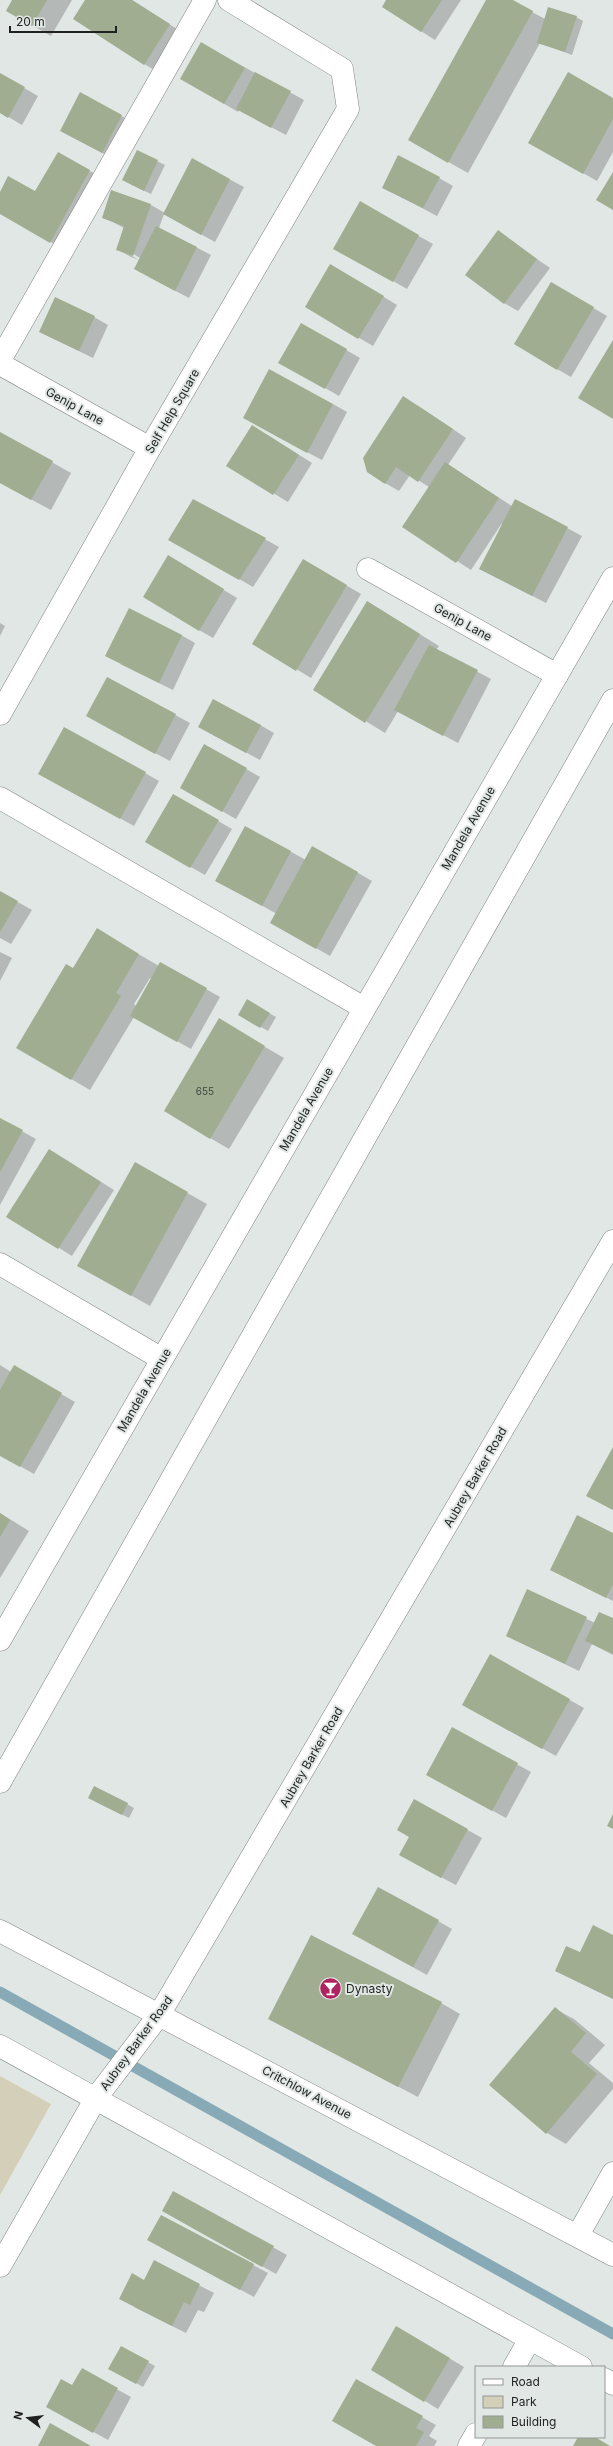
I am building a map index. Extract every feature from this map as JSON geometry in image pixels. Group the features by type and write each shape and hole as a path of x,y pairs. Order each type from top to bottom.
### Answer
{"street":[{"path":"0,360 205,0"},
{"name":"Self Help Square","path":"0,714 150,448 348,109 342,68 229,0"},
{"name":"Genip Lane","path":"0,364 150,448"},
{"name":"Genip Lane","path":"368,569 557,675"},
{"name":"Mandela Avenue","path":"0,1640 613,578"},
{"path":"0,1782 613,700"},
{"path":"0,798 364,1008"},
{"name":"Aubrey Barker Road","path":"0,2266 101,2092 154,2022 613,1241"},
{"path":"0,1264 162,1359"},
{"name":"Critchlow Avenue","path":"0,1931 154,2022 578,2235 613,2255"},
{"path":"0,2046 101,2092 579,2366"},
{"path":"578,2235 613,2173"},
{"path":"515,2366 530,2339"},
{"path":"469,2446 475,2436"}],"green space":[{"path":"0,2076 51,2104 0,2195"}],"building":[{"path":"12,0 47,0 32,26 6,11"},
{"path":"85,0 132,0 170,24 144,65 73,19"},
{"path":"386,0 442,0 421,32 382,7"},
{"path":"486,0 513,0 533,11 448,163 408,140"},
{"path":"548,7 577,16 565,52 537,43"},
{"path":"201,42 245,68 224,104 180,79"},
{"path":"255,72 291,91 271,128 236,109"},
{"path":"568,72 613,98 613,119 583,174 528,143"},
{"path":"0,73 25,87 8,118 0,113"},
{"path":"80,92 122,115 102,153 60,131"},
{"path":"137,150 158,160 144,191 122,180"},
{"path":"58,152 90,170 50,243 0,214 0,192 8,176 35,191"},
{"path":"398,155 440,177 423,208 382,188"},
{"path":"192,158 230,179 201,235 163,214"},
{"path":"613,172 613,210 596,200"},
{"path":"111,190 151,204 133,256 116,250 124,226 102,218"},
{"path":"360,201 419,235 393,282 333,249"},
{"path":"156,226 197,247 175,291 134,269"},
{"path":"498,230 537,259 504,304 465,275"},
{"path":"330,264 384,296 358,339 305,307"},
{"path":"551,282 594,307 557,370 514,344"},
{"path":"55,297 95,316 79,351 39,332"},
{"path":"301,323 347,349 325,389 278,363"},
{"path":"613,340 613,419 578,398"},
{"path":"269,369 333,404 307,453 243,418"},
{"path":"403,396 453,429 418,482 396,467 385,484 367,472 363,458"},
{"path":"252,425 299,455 273,495 226,466"},
{"path":"0,432 53,461 31,500 0,483"},
{"path":"445,462 499,498 456,563 402,527"},
{"path":"193,499 266,538 239,580 168,540"},
{"path":"515,499 568,527 532,596 479,569"},
{"path":"168,555 224,589 199,631 143,597"},
{"path":"303,559 347,585 296,671 252,644"},
{"path":"367,601 420,634 365,723 313,690"},
{"path":"129,608 182,635 159,683 105,656"},
{"path":"429,645 478,670 443,736 394,710"},
{"path":"107,677 176,714 155,754 86,716"},
{"path":"213,699 261,725 246,753 198,727"},
{"path":"64,727 146,772 120,819 38,774"},
{"path":"204,744 247,768 222,812 180,788"},
{"path":"173,794 219,820 190,868 145,842"},
{"path":"245,826 291,851 262,906 215,881"},
{"path":"312,846 358,872 316,949 270,923"},
{"path":"0,891 18,901 0,932"},
{"path":"97,928 139,954 116,993 121,996 71,1080 16,1048 66,964 73,968"},
{"path":"160,962 207,988 177,1042 130,1016"},
{"path":"247,999 270,1013 260,1028 238,1015"},
{"path":"219,1018 265,1046 210,1139 164,1111"},
{"path":"0,1118 23,1130 0,1172"},
{"path":"49,1149 101,1182 58,1249 6,1217"},
{"path":"135,1162 188,1192 131,1296 77,1266"},
{"path":"14,1365 62,1393 20,1467 0,1456 0,1390"},
{"path":"613,1447 613,1510 586,1496"},
{"path":"0,1513 10,1520 0,1537"},
{"path":"577,1515 613,1533 613,1584 606,1598 550,1570"},
{"path":"527,1589 587,1617 565,1664 506,1636"},
{"path":"599,1612 613,1618 613,1654 585,1641"},
{"path":"490,1654 570,1699 542,1749 462,1705"},
{"path":"452,1727 518,1763 492,1811 426,1775"},
{"path":"94,1786 128,1803 122,1815 88,1798"},
{"path":"414,1799 468,1829 441,1878 399,1855 409,1837 397,1830"},
{"path":"613,1814 613,1829 607,1826"},
{"path":"378,1887 439,1920 413,1967 352,1934"},
{"path":"593,1925 613,1935 613,1999 555,1971 566,1946 580,1952"},
{"path":"311,1935 442,2002 398,2087 268,2019"},
{"path":"555,2007 586,2033 571,2052 597,2074 546,2134 489,2085"},
{"path":"173,2191 274,2246 262,2267 162,2211"},
{"path":"161,2215 254,2264 240,2290 147,2240"},
{"path":"154,2260 200,2284 190,2305 184,2302 172,2326 119,2299 132,2273 144,2280"},
{"path":"396,2326 450,2358 424,2402 371,2370"},
{"path":"121,2346 149,2361 136,2384 108,2369"},
{"path":"82,2368 118,2388 93,2433 46,2407 61,2379 72,2385"},
{"path":"356,2379 423,2416 416,2428 424,2432 416,2446 376,2446 332,2421"},
{"path":"50,2423 91,2446 38,2446"},
{"path":"577,2438 597,2438 610,2446 573,2446"}],"waterway":[{"path":"0,1992 613,2334"}],"place":[{"name":"Dynasty","path":"330,1988"}]}
